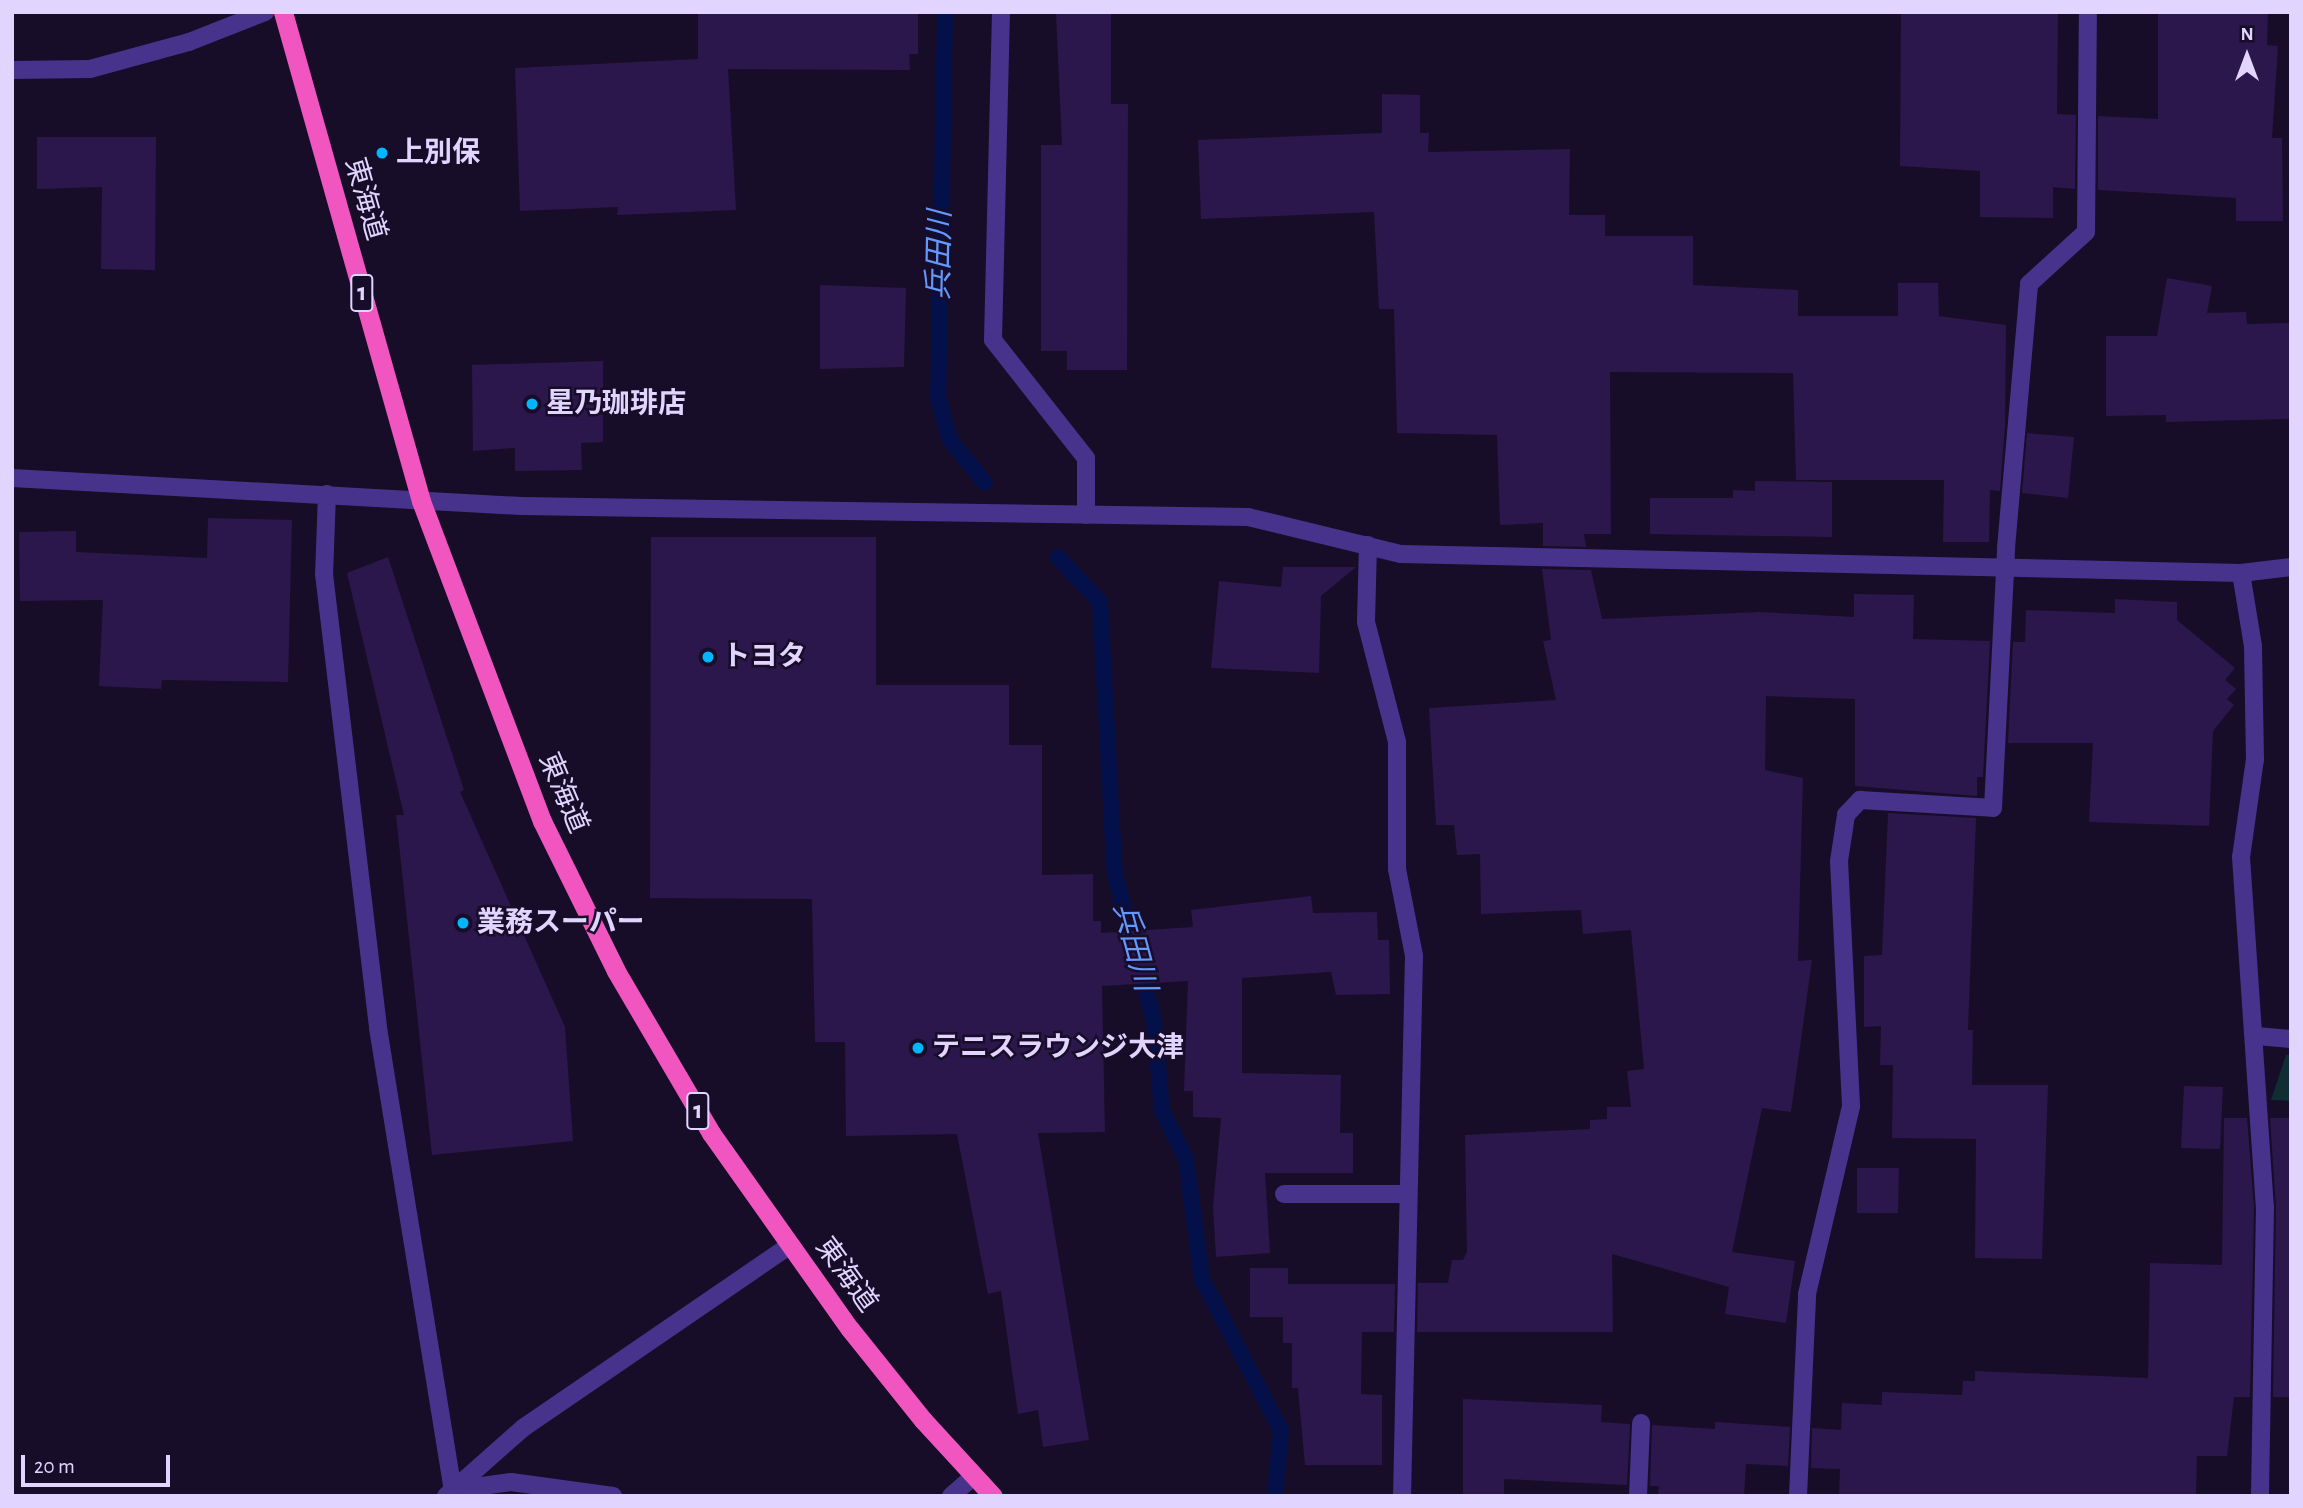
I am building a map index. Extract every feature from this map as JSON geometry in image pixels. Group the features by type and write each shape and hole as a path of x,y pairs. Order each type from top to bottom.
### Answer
{"highway":[{"name":"東海道","path":"283,12 421,500 542,821 616,971 711,1133 790,1245 923,1420 993,1496"}],"street":[{"path":"12,70 90,69 189,42 265,12"},
{"path":"1001,12 993,340 1086,458 1086,515"},
{"path":"1798,1496 1805,1306 1851,1106 1839,861 1846,816 1860,800 1993,808 2005,569 2029,284 2086,232 2088,12"},
{"path":"12,478 421,500 1248,517 1401,554 2241,573 2291,567"},
{"path":"327,494 324,574 378,1028 451,1494"},
{"path":"1368,545 1366,622 1397,742 1397,869 1414,956 1405,1194 1402,1496"},
{"path":"2241,573 2253,646 2255,759 2241,857 2256,1036 2265,1207 2260,1496"},
{"path":"2256,1036 2291,1039"},
{"path":"1284,1194 1405,1194"},
{"path":"451,1494 523,1428 790,1245"},
{"path":"1637,1496 1641,1423"},
{"path":"951,1496 974,1476"},
{"path":"451,1494 511,1482 613,1496"}],"green space":[{"path":"2286,1055 2291,1055 2291,1101 2271,1100"}],"building":[{"path":"698,12 918,12 918,54 909,54 910,70 728,69 736,210 617,215 618,207 520,211 515,68 698,59"},
{"path":"1056,12 1111,12 1111,104 1128,104 1127,370 1067,370 1067,351 1041,351 1041,145 1062,145"},
{"path":"1901,12 2058,12 2057,114 2076,115 2075,189 2053,187 2053,218 1980,217 1980,171 1900,166"},
{"path":"2158,12 2268,12 2267,45 2278,46 2272,138 2282,138 2283,221 2236,221 2236,198 2098,190 2098,116 2158,119"},
{"path":"1382,94 1420,95 1420,133 1429,133 1428,152 1570,149 1569,215 1605,215 1605,236 1693,236 1693,285 1798,290 1798,316 1898,316 1898,283 1938,283 1939,316 2006,325 2005,426 2000,491 1990,490 1989,542 1943,542 1944,480 1796,480 1793,373 1610,372 1611,534 1584,534 1586,547 1543,546 1543,523 1500,525 1497,435 1397,433 1394,309 1379,309 1374,212 1201,219 1198,140 1382,133"},
{"path":"37,137 156,137 155,270 101,269 102,187 37,189"},
{"path":"2167,278 2212,286 2207,313 2246,312 2247,324 2291,323 2291,419 2166,422 2166,415 2106,416 2106,336 2157,336"},
{"path":"820,285 906,288 904,367 820,369"},
{"path":"603,361 603,442 581,443 582,470 515,471 515,448 473,451 472,365"},
{"path":"2027,433 2074,437 2068,498 2022,493"},
{"path":"1755,481 1832,482 1832,537 1650,534 1650,498 1733,498 1733,490 1755,491"},
{"path":"208,518 292,520 288,682 162,680 161,689 99,686 103,600 20,601 19,532 76,531 76,552 207,558"},
{"path":"651,537 876,537 876,685 1009,685 1009,745 1042,745 1042,875 1093,874 1093,921 1101,921 1101,933 1193,927 1191,910 1311,896 1313,913 1377,912 1378,940 1389,940 1390,994 1336,995 1331,972 1242,978 1242,1073 1341,1075 1340,1133 1353,1133 1353,1173 1265,1173 1270,1253 1216,1257 1213,1207 1221,1118 1193,1117 1193,1091 1184,1091 1188,981 1102,986 1105,1132 1038,1133 1089,1440 1043,1447 1038,1410 1018,1414 1001,1291 988,1294 957,1134 846,1136 845,1042 815,1042 812,899 650,898"},
{"name":"業務スーパー","path":"388,557 464,790 460,792 565,1027 573,1141 432,1155 396,815 404,815 347,573"},
{"path":"1283,567 1356,567 1321,596 1319,673 1211,668 1219,581 1281,587"},
{"path":"1542,569 1591,570 1602,619 1759,612 1854,617 1854,594 1914,595 1913,639 1990,641 1983,777 1977,777 1977,796 1855,786 1855,699 1766,696 1765,770 1803,778 1798,961 1812,960 1791,1112 1762,1108 1732,1252 1795,1261 1786,1323 1725,1314 1729,1287 1612,1254 1613,1332 1417,1332 1418,1283 1448,1283 1452,1260 1463,1260 1467,1252 1465,1135 1590,1129 1590,1120 1607,1119 1607,1107 1631,1107 1627,1071 1644,1069 1631,930 1583,934 1581,910 1481,914 1480,854 1457,855 1454,825 1436,825 1429,708 1556,700 1543,641 1551,640"},
{"path":"2115,599 2177,602 2177,620 2235,668 2225,680 2236,689 2227,699 2234,705 2213,731 2209,826 2089,822 2093,743 2008,743 2013,642 2025,642 2026,610 2115,613"},
{"path":"1888,813 1976,818 1968,1030 1973,1030 1972,1085 2048,1085 2042,1259 1975,1258 1976,1139 1892,1138 1893,1065 1880,1065 1881,1026 1864,1027 1864,956 1882,955"},
{"path":"2184,1086 2223,1087 2220,1149 2181,1148"},
{"path":"2224,1118 2247,1118 2254,1207 2250,1397 2234,1397 2227,1456 2197,1456 2196,1496 1839,1496 1840,1469 1811,1468 1812,1428 1841,1430 1842,1403 1882,1405 1882,1392 1962,1395 1963,1381 1975,1381 1975,1371 2148,1378 2150,1263 2222,1265"},
{"path":"2270,1118 2291,1118 2291,1397 2273,1397 2276,1207"},
{"path":"1857,1168 1899,1168 1898,1213 1857,1213"},
{"path":"1250,1268 1288,1268 1288,1284 1395,1284 1394,1332 1362,1332 1361,1394 1382,1395 1382,1465 1305,1465 1298,1388 1292,1388 1292,1343 1283,1343 1283,1317 1250,1317"},
{"path":"1463,1399 1602,1405 1601,1422 1630,1424 1627,1485 1504,1479 1504,1496 1463,1496"},
{"path":"1715,1422 1790,1427 1788,1466 1746,1464 1744,1496 1658,1494 1659,1486 1650,1486 1652,1425 1715,1429"}],"waterway":[{"name":"兵田川","path":"945,12 938,398 950,440 985,483"},
{"name":"兵田川","path":"1058,557 1100,602 1115,875 1154,1021 1162,1110 1186,1159 1202,1279 1281,1430 1275,1496"}],"place":[{"name":"上別保","path":"382,153"},
{"name":"星乃珈琲店","path":"532,404"},
{"name":"トヨタ","path":"708,657"},
{"name":"業務スーパー","path":"463,923"},
{"name":"テニスラウンジ大津","path":"918,1048"}]}
